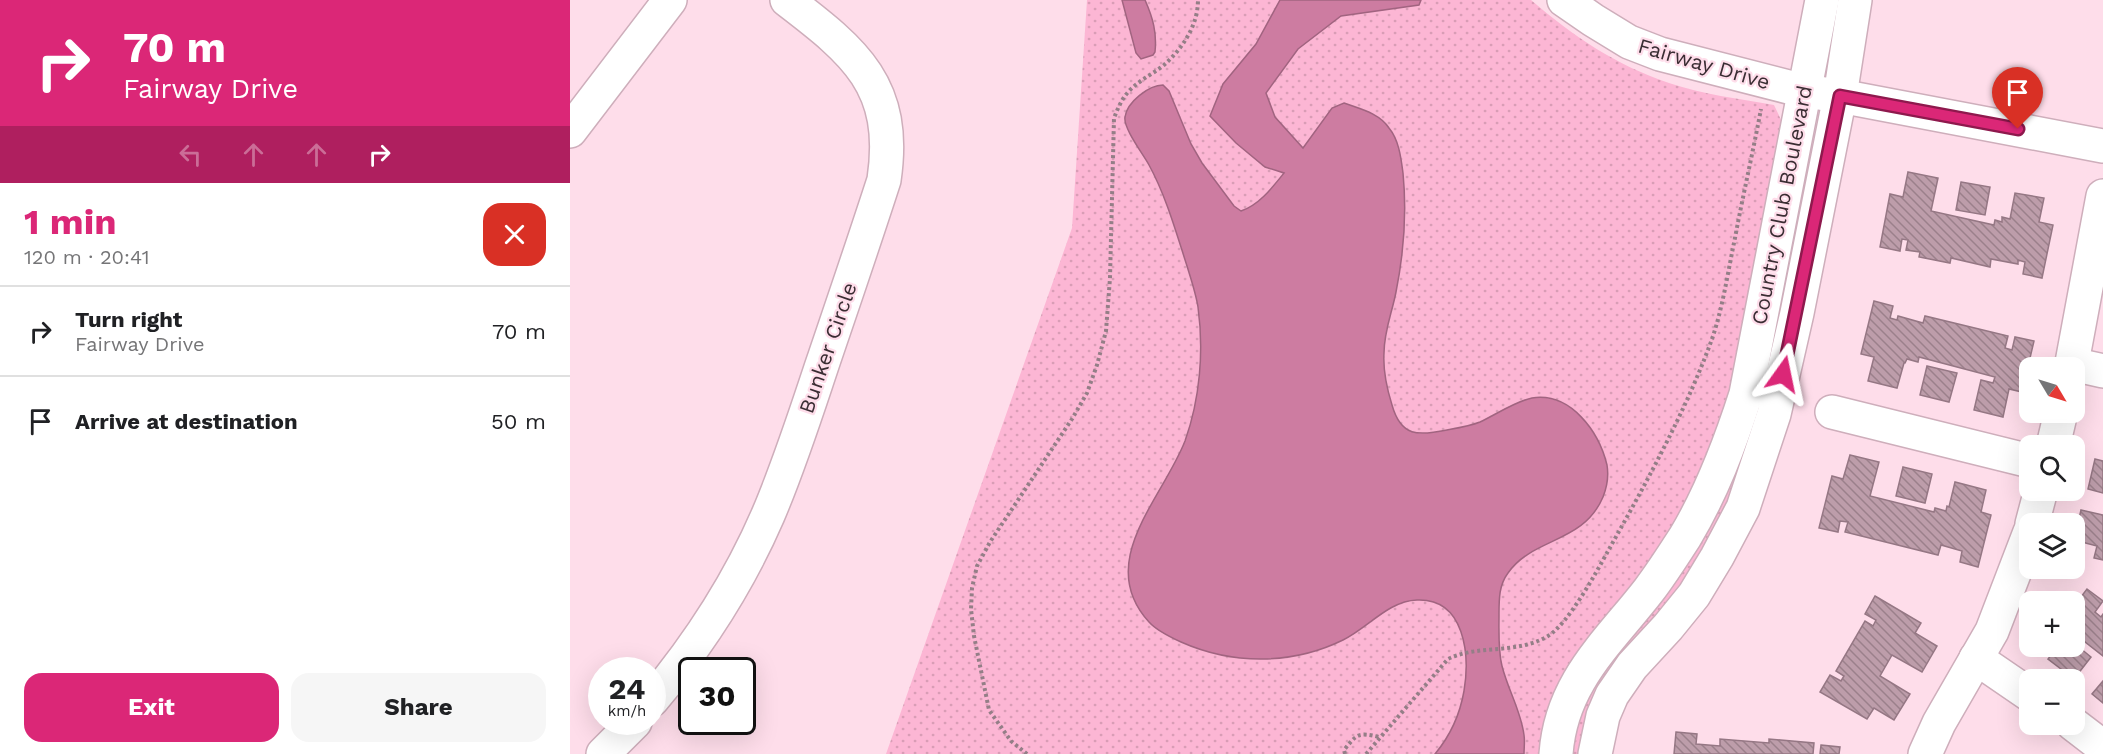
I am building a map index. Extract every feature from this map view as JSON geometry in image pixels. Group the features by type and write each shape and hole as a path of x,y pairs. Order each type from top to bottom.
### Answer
{"street":[{"path":"570,131 670,0"},
{"name":"Bunker Circle","path":"666,684 710,622 735,581 767,517 793,451 884,180 887,143 884,120 873,85 846,47 787,0"},
{"name":"Fairway Drive","path":"1564,0 1629,42 1660,54 1804,92 1840,96 2103,146"},
{"name":"Country Club Boulevard","path":"1556,754 1561,719 1588,663 1649,589 1685,536 1710,491 1729,447 1746,394 1822,0"},
{"name":"Country Club Boulevard","path":"1595,754 1603,716 1612,695 1632,666 1694,595 1743,508 1774,414 1797,313 1840,96 1855,0"},
{"path":"2083,357 2103,196"},
{"path":"1832,412 2019,458"},
{"path":"1925,754 1939,723 1992,631 2019,561"},
{"path":"1976,658 2019,687"},
{"path":"2085,733 2103,747"},
{"path":"603,754 622,735"}],"path":[{"path":"1027,754 1011,741 989,710 974,636 971,609 972,588 977,566 990,542 1087,393 1106,331 1110,278 1114,118 1122,100 1130,90 1144,76 1163,65 1187,40 1198,12 1198,0"},
{"path":"1366,754 1448,659 1459,653 1504,650 1527,645 1550,635 1566,617 1595,575 1689,396 1715,327 1726,284 1762,102"},
{"path":"1345,754 1344,750 1355,736 1364,733 1379,737"}],"shaded area":[{"path":"1087,0 1531,0 1596,49 1631,68 1694,90 1774,105 1784,126 1738,361 1720,431 1691,499 1544,754 886,754 1072,228"},
{"path":"1122,0 1145,0 1155,32 1153,55 1141,59 1136,53"},
{"path":"1280,0 1421,0 1419,5 1341,16 1298,49 1266,93 1275,117 1303,148 1332,108 1344,103 1369,112 1380,119 1395,138 1403,173 1404,233 1399,277 1385,337 1384,359 1388,392 1400,423 1412,432 1437,432 1476,423 1532,398 1546,398 1559,401 1581,417 1603,452 1608,474 1606,489 1594,512 1583,524 1571,532 1518,561 1508,573 1501,587 1499,598 1500,654 1522,726 1524,754 1435,754 1450,732 1460,708 1466,677 1466,661 1461,631 1455,618 1445,608 1433,602 1417,600 1397,605 1352,635 1324,648 1283,658 1262,659 1221,655 1201,650 1164,634 1149,622 1134,599 1128,576 1130,553 1149,507 1185,441 1197,392 1201,341 1196,297 1175,227 1155,177 1130,134 1125,117 1134,100 1145,91 1163,85 1169,91 1191,144 1202,163 1234,206 1241,211 1254,205 1284,173 1265,167 1236,143 1210,116 1223,84 1256,44"},
{"path":"1808,144 1814,146 1782,334 1726,513 1582,754 1570,754 1586,693 1674,578"}],"building":[{"path":"1908,172 1938,178 1931,211 1994,225 1995,220 2002,222 2002,217 2010,219 2015,193 2044,198 2039,222 2053,225 2042,278 2023,274 2025,262 2018,260 2018,264 1991,259 1990,267 1951,258 1950,263 1919,257 1920,252 1906,250 1908,240 1902,239 1900,251 1880,247 1890,194 1903,197"},
{"path":"1961,182 1990,187 1985,215 1956,210"},
{"path":"1874,301 1893,306 1890,318 1897,320 1898,316 1923,323 1925,316 2008,336 2005,348 2012,350 2015,337 2034,341 2030,357 2019,357 2019,391 2009,389 2003,417 1974,410 1981,380 1993,383 1995,377 1919,357 1918,362 1907,359 1904,363 1897,388 1868,381 1874,357 1861,354"},
{"path":"1927,366 1957,373 1949,402 1920,395"},
{"path":"1850,455 1879,462 1870,496 1934,512 1935,508 1946,511 1947,506 1949,507 1955,482 1986,490 1981,512 1991,515 1978,567 1960,562 1962,551 1941,545 1938,555 1845,532 1848,522 1840,521 1838,532 1819,528 1832,476 1843,479"},
{"path":"2095,459 2103,461 2103,493 2088,489"},
{"path":"1903,467 1932,474 1925,503 1896,496"},
{"path":"2081,510 2103,515 2103,560 2094,558 2097,546 2085,543 2085,513 2080,513"},
{"path":"2087,589 2103,601 2095,612 2101,617 2103,614 2103,656 2085,642 2085,592"},
{"path":"1875,596 1921,623 1915,633 1937,646 1922,672 1892,655 1880,676 1910,694 1894,720 1874,708 1867,719 1820,692 1830,675 1841,681 1844,676 1836,671 1865,621 1873,626 1876,620 1865,614"},
{"path":"2085,652 2091,657 2082,669 2061,669 2048,659 2050,657 2085,657"},
{"path":"2103,681 2103,703 2092,694"},
{"path":"1676,732 1697,734 1696,744 1720,746 1720,739 1769,743 1769,739 1814,743 1813,754 1674,754"},
{"path":"1821,745 1840,747 1839,754 1820,754"}],"route":[{"path":"1783,374 1840,96 2018,129"}]}
